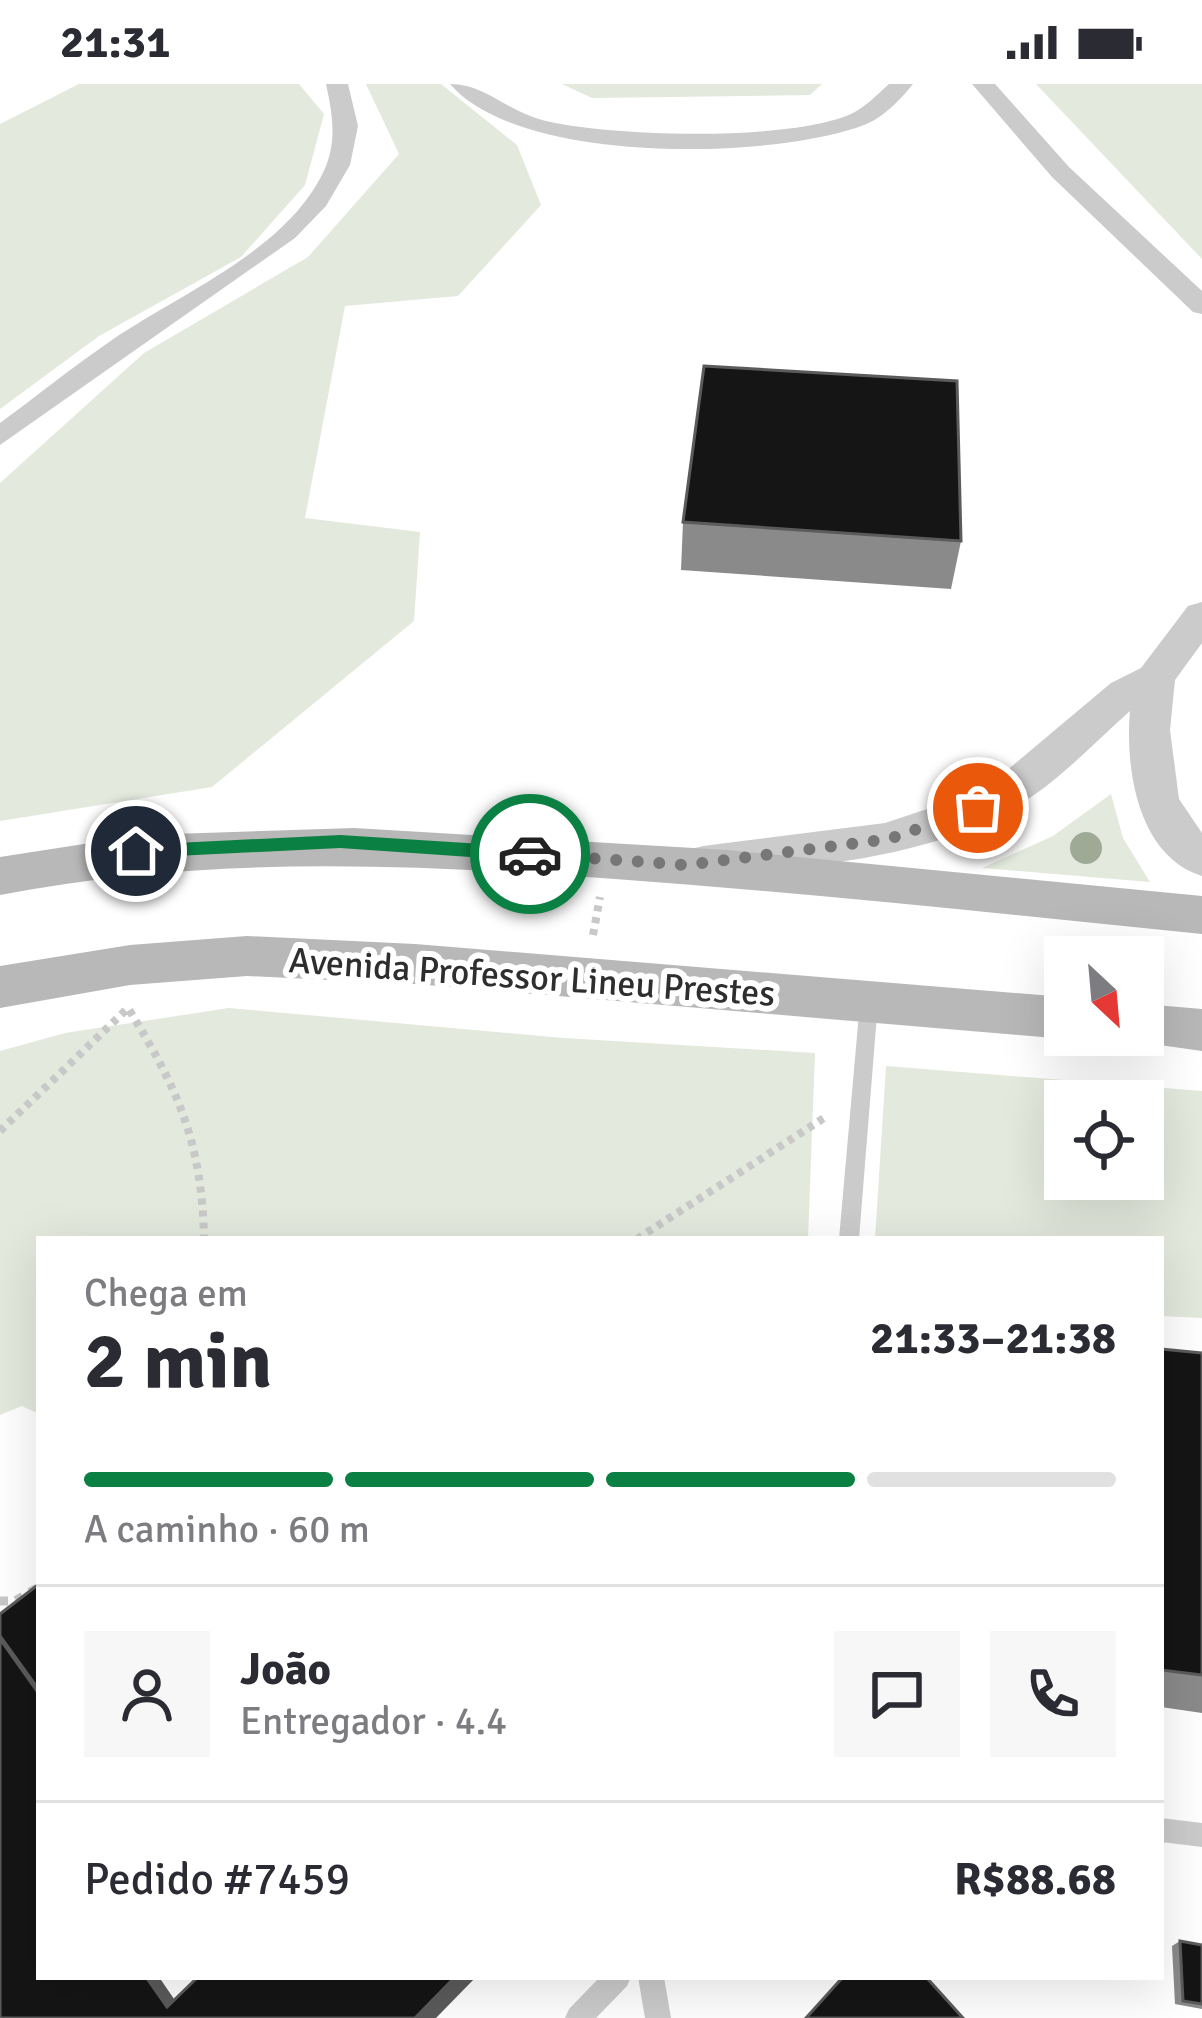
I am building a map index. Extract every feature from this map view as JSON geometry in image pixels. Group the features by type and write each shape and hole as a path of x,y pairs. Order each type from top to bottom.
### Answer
{"main road":[{"path":"0,876 96,855 216,844 340,842 686,865 1202,915"},
{"name":"Avenida Professor Lineu Prestes","path":"0,987 130,965 247,956 1044,1016"},
{"path":"1164,1026 1202,1030"}],"street":[{"path":"0,436 140,333 276,246 331,179 343,128 337,84"},
{"path":"461,84 478,98 537,126 601,137 657,138 812,131 861,118 902,84"},
{"path":"983,84 1017,130 1065,180 1122,226 1202,306"},
{"path":"686,865 889,839 934,827 1014,788 1125,693 1155,678 1202,615"},
{"path":"1155,678 1145,751 1148,778 1172,826 1202,860"}],"lane":[{"path":"849,1236 868,1002"},
{"path":"1164,1830 1202,1835"},
{"path":"578,2018 615,1980"},
{"path":"652,1980 658,2018"}],"path":[{"path":"585,978 608,859"},
{"path":"0,1131 128,1008 186,1101 205,1176 204,1236"},
{"path":"642,1236 861,1094"},
{"path":"0,1601 15,1601 36,1589"}],"shaded area":[{"path":"79,84 299,84 324,114 305,185 241,257 99,336 0,409 0,124"},
{"path":"366,84 441,84 517,145 541,205 458,296 345,306 305,518 420,532 414,621 212,787 0,821 0,483 144,353 308,257 399,154"},
{"path":"562,84 822,84 810,95 592,98"},
{"path":"1036,84 1202,84 1202,259"},
{"path":"1111,794 1123,838 1150,882 982,868 1053,836"},
{"path":"229,1008 564,1038 815,1053 808,1236 36,1236 36,1413 22,1406 0,1415 0,1051 65,1033"},
{"path":"886,1066 1063,1080 1044,1080 1044,1200 1164,1200 1164,1088 1202,1091 1202,1318 1164,1316 1164,1236 875,1236"}],"building":[{"path":"704,366 957,381 961,541 683,522"},
{"path":"1164,1349 1202,1353 1202,1675 1164,1670"},
{"path":"36,1586 36,1686 0,1636 0,1614"},
{"path":"0,1639 36,1690 36,1980 148,1980 167,2007 195,1980 452,1980 415,2018 0,2018"},
{"path":"1180,1941 1202,1945 1202,2004 1183,2001"},
{"path":"840,1980 929,1980 963,2018 806,2018"}],"way so far":[{"path":"530,854 686,865 889,839 978,808"}],"route":[{"path":"136,851 340,842 530,854"}]}
